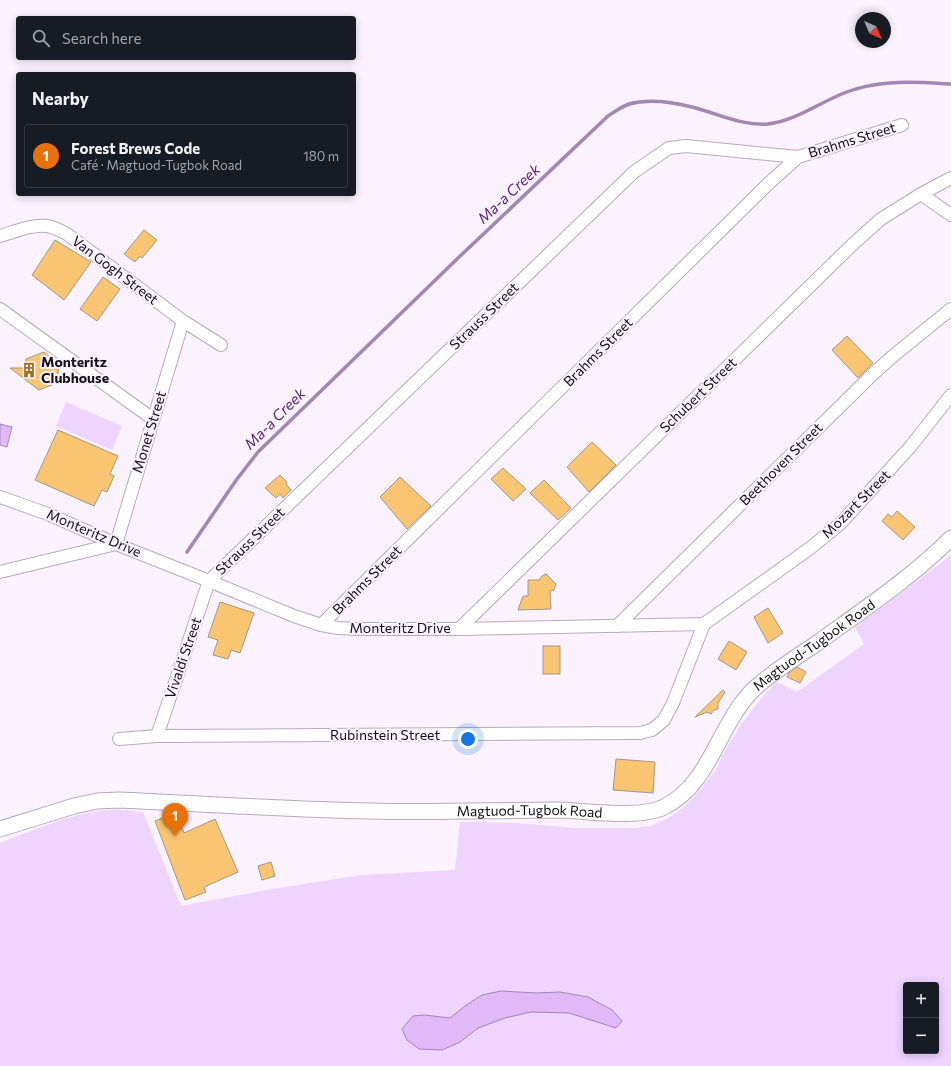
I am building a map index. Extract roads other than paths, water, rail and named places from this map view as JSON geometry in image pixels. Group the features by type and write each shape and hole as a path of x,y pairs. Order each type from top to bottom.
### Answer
{"main road":[{"name":"Magtuod-Tugbok Road","path":"0,829 74,806 97,801 119,800 372,811 561,810 633,813 650,812 663,808 682,794 704,770 729,723 740,706 754,689 913,572 951,538"}],"street":[{"name":"Brahms Street","path":"321,625 768,184 798,157 902,125"},
{"name":"Strauss Street","path":"210,581 634,172 653,158 669,148 686,146 798,157"},
{"name":"Schubert Street","path":"459,629 852,245 881,219 921,194 951,178"},
{"path":"921,194 951,215"},
{"name":"Van Gogh Street","path":"0,236 36,226 56,228 67,234 183,321 221,345"},
{"path":"0,309 153,419"},
{"name":"Beethoven Street","path":"617,626 873,374 951,309"},
{"name":"Monet Street","path":"116,544 183,321"},
{"name":"Mozart Street","path":"704,624 809,549 841,523 911,446 951,395"},
{"name":"Monteritz Drive","path":"0,496 48,514 116,544 294,616 321,625 358,629 459,629 704,624"},
{"path":"0,572 116,544"},
{"name":"Vivaldi Street","path":"157,736 210,581"},
{"name":"Rubinstein Street","path":"119,739 157,736 640,733 652,730 664,720 673,703 704,624"}],"waterway":[{"name":"Ma-a Creek","path":"187,552 237,479 258,452 456,260 608,116 629,104 636,102 660,102 692,107 748,123 768,124 797,116 844,93 870,85 896,82 951,84"}],"place":[{"name":"Monteritz Clubhouse","path":"29,370"},
{"name":"Forest Brews Code","path":"175,836"}]}
